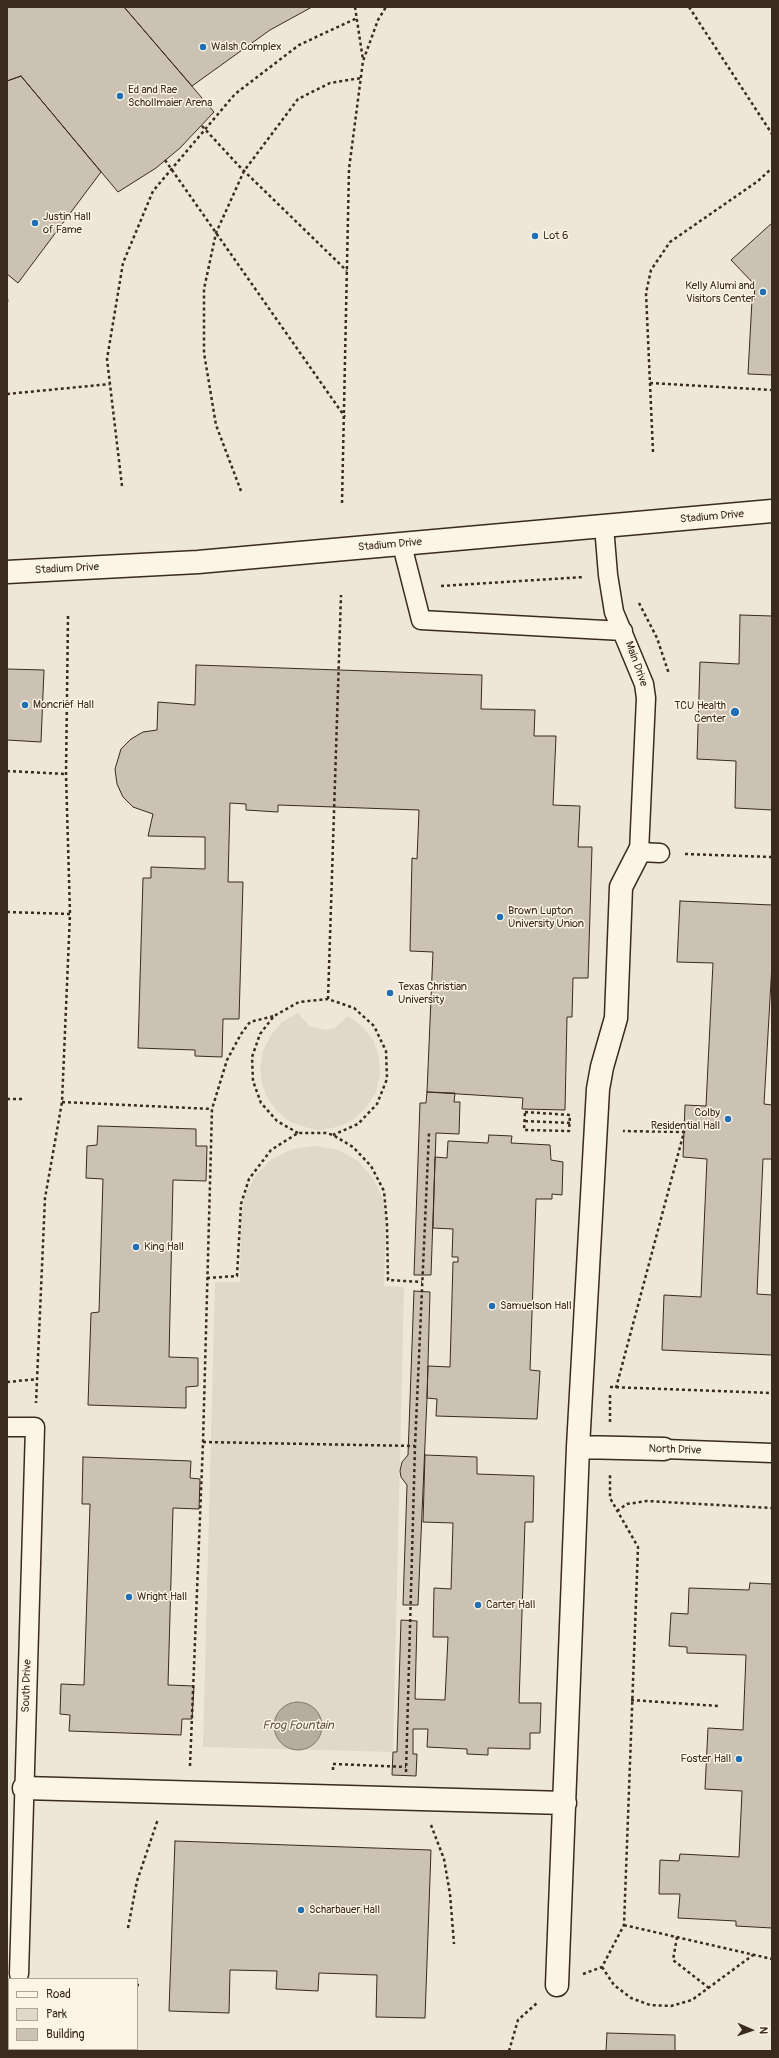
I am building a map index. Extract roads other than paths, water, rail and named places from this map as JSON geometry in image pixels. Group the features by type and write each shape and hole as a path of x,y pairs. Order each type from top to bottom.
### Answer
{"street":[{"name":"Stadium Drive","path":"7,572 198,562 772,511"},
{"path":"557,1985 578,1447 598,1088 602,1067 616,1018 621,887 650,852"},
{"name":"North Drive","path":"578,1447 664,1449"},
{"path":"24,1788 565,1803"}],"lane":[{"name":"Main Drive","path":"604,526 608,575 614,612 644,684 646,698 650,852"},
{"path":"402,544 421,620 623,631"},
{"name":"South Drive","path":"7,1427 35,1427 19,1974"},
{"name":"North Drive","path":"664,1449 772,1453"}],"water":[{"name":"Frog Fountain","path":"298,1702 307,1704 315,1709 320,1717 322,1726 320,1735 315,1743 307,1748 298,1750 289,1748 281,1743 276,1735 274,1726 276,1717 281,1709 289,1704"}],"place":[{"name":"Walsh Complex","path":"203,47"},
{"name":"Ed and Rae Schollmaier Arena","path":"120,96"},
{"name":"Justin Hall of Fame","path":"35,223"},
{"name":"Lot 6","path":"535,236"},
{"name":"Kelly Alumi and Visitors Center","path":"763,292"},
{"name":"Moncrief Hall","path":"25,705"},
{"name":"TCU Health Center","path":"735,712"},
{"name":"Brown Lupton University Union","path":"500,917"},
{"name":"Texas Christian University","path":"390,993"},
{"name":"Colby Residential Hall","path":"728,1119"},
{"name":"King Hall","path":"136,1247"},
{"name":"Samuelson Hall","path":"492,1306"},
{"name":"Wright Hall","path":"129,1597"},
{"name":"Carter Hall","path":"478,1605"},
{"name":"Foster Hall","path":"739,1759"},
{"name":"Scharbauer Hall","path":"301,1910"}]}
